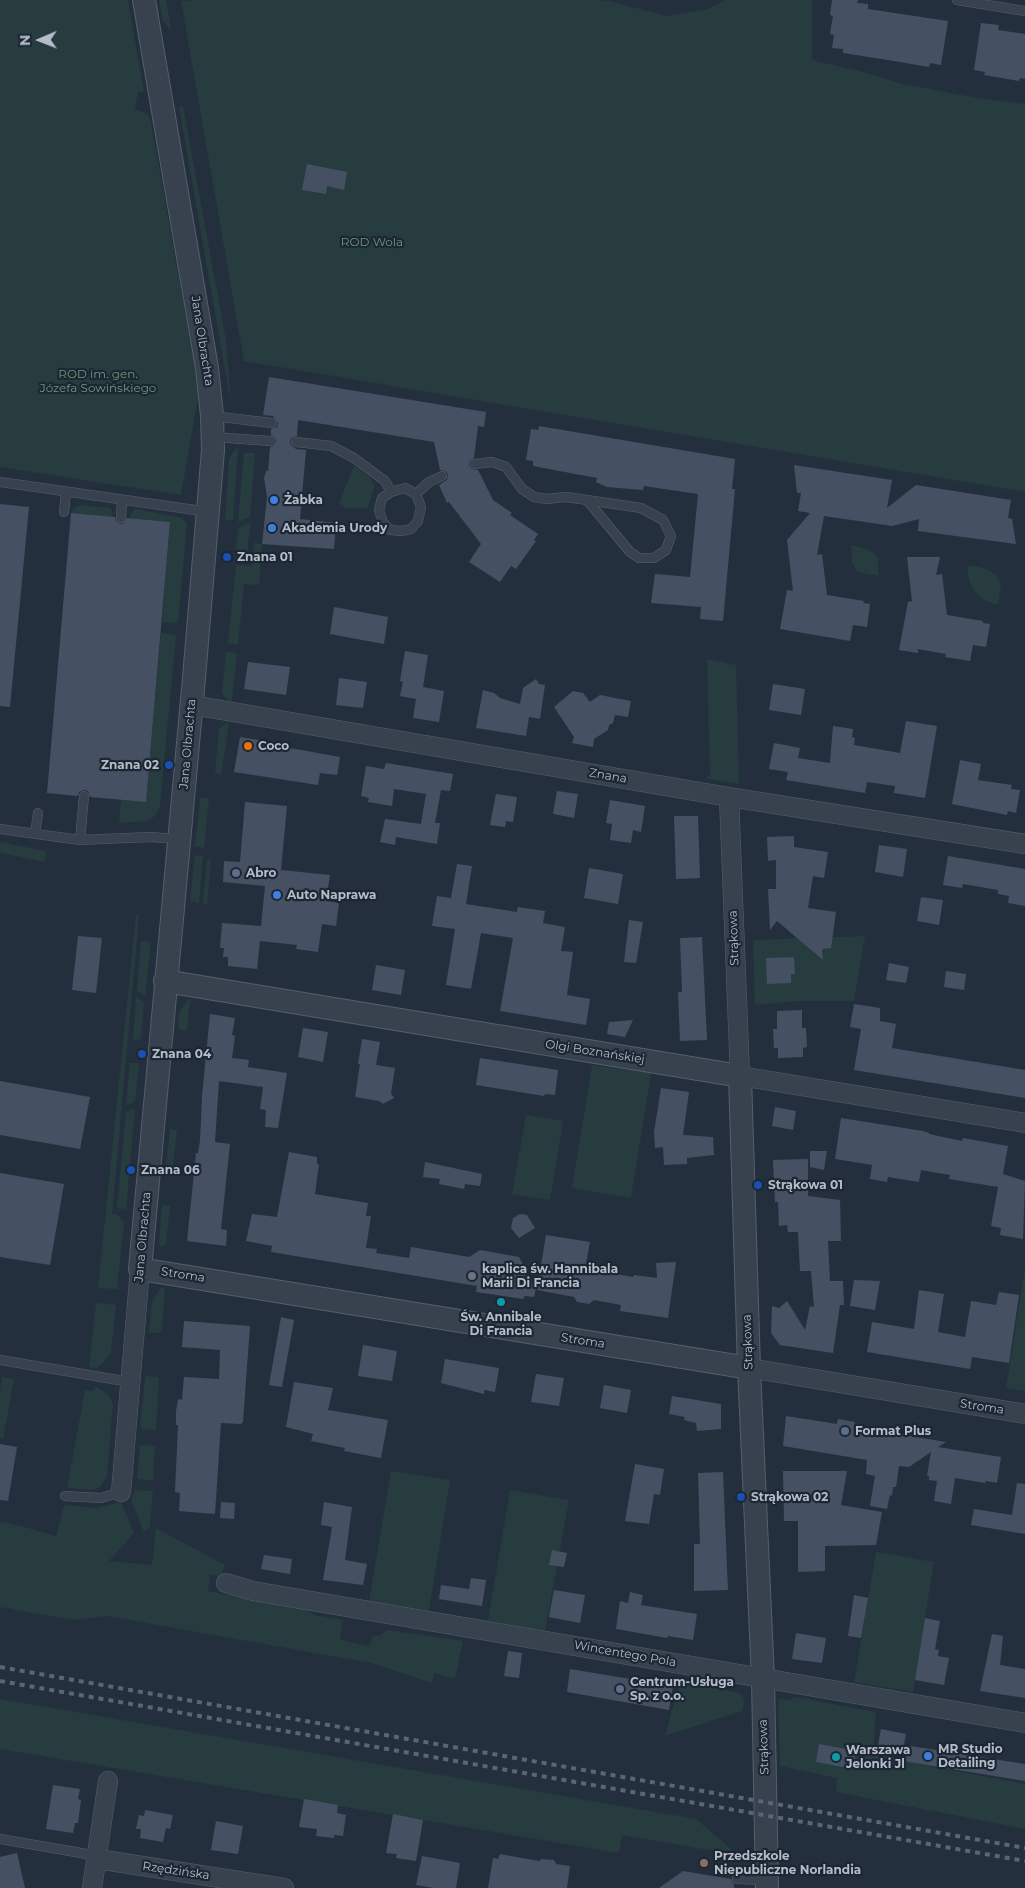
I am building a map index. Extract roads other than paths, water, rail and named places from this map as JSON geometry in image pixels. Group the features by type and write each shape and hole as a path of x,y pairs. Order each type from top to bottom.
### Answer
{"street":[{"name":"Jana Olbrachta","path":"121,1492 165,981 209,512 212,427 207,368 144,0"},
{"name":"Znana","path":"192,705 729,797 1025,844"},
{"name":"Strąkowa","path":"729,797 749,1368 763,1679 767,1884"},
{"name":"Olgi Boznańskiej","path":"165,981 1025,1123"},
{"name":"Stroma","path":"140,1268 1025,1414"},
{"name":"Wincentego Pola","path":"226,1583 270,1594 1025,1724"},
{"path":"92,1888 108,1781"},
{"name":"Rzędzińska","path":"97,1859 284,1888"}],"lane":[{"path":"956,0 1025,11"},
{"path":"212,427 272,423"},
{"path":"212,427 270,441"},
{"path":"296,442 331,446 354,458 385,481 391,492"},
{"path":"475,464 492,462 506,467 522,488 534,497 566,497 587,500 641,508 663,520 671,536 666,550 654,558 639,558 630,552 587,500"},
{"path":"416,494 429,482 442,476"},
{"path":"0,482 209,512"},
{"path":"405,488 416,494 421,507 418,521 411,529 401,531 390,530 383,522 379,510 382,498 391,492 405,488"},
{"path":"64,512 66,492"},
{"path":"121,518 122,500"},
{"path":"80,840 84,796"},
{"path":"36,834 38,813"},
{"path":"0,829 80,840 150,837 179,839"},
{"path":"0,1360 130,1382"},
{"path":"65,1496 101,1498 121,1492"},
{"path":"0,1840 87,1854 97,1859"},
{"path":"737,1879 767,1884"}],"railway":[{"path":"0,1667 1025,1848"},
{"path":"0,1681 1025,1861"}],"place":[{"name":"Żabka","path":"274,500"},
{"name":"Akademia Urody","path":"272,528"},
{"name":"Znana 01","path":"227,557"},
{"name":"Coco","path":"248,746"},
{"name":"Znana 02","path":"169,765"},
{"name":"Abro","path":"236,873"},
{"name":"Auto Naprawa","path":"277,895"},
{"name":"Znana 04","path":"142,1054"},
{"name":"Znana 06","path":"131,1170"},
{"name":"Strąkowa 01","path":"758,1185"},
{"name":"kaplica św. Hannibala Marii Di Francia","path":"472,1276"},
{"name":"Św. Annibale Di Francia","path":"501,1302"},
{"name":"Format Plus","path":"845,1431"},
{"name":"Strąkowa 02","path":"741,1497"},
{"name":"Centrum-Usługa Sp. z o.o.","path":"620,1689"},
{"name":"MR Studio Detailing","path":"928,1756"},
{"name":"Warszawa Jelonki Jl","path":"836,1757"},
{"name":"Przedszkole Niepubliczne Norlandia","path":"704,1863"}],"park label":[{"name":"ROD Wola","path":"372,242"},
{"name":"ROD im. gen. Józefa Sowińskiego","path":"98,381"}]}
